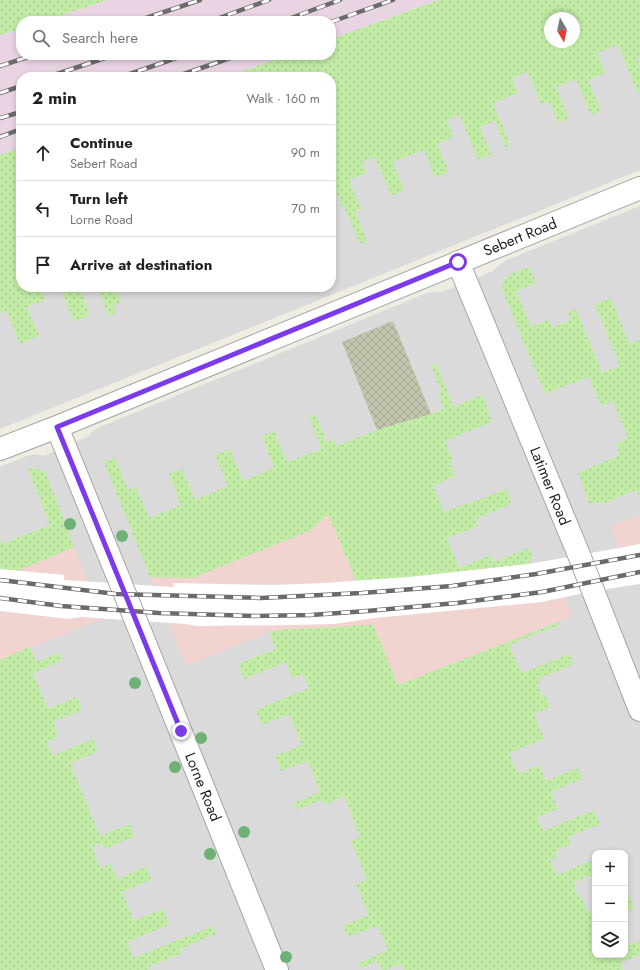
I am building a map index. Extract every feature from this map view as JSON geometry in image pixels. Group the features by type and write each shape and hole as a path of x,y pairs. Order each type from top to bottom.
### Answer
{"street":[{"name":"Sebert Road","path":"0,449 640,188"},
{"name":"Latimer Road","path":"458,262 579,555 640,710"},
{"name":"Lorne Road","path":"57,427 277,970"}],"shaded area":[{"path":"108,0 439,0 336,37 336,16 59,16"},
{"path":"439,0 640,0 640,170 0,429 0,155 16,150 16,292 336,292 336,72 241,72 274,60 336,60 336,37"},
{"path":"16,30 16,60 274,60 241,72 16,72 16,150 0,155 0,35"},
{"path":"640,206 640,970 0,970 0,467 34,454 44,456 89,436 93,431 100,427 427,293 442,292 493,271 507,260"},
{"path":"393,321 431,414 377,430 342,342"},
{"path":"328,514 356,581 376,618 542,602 564,597 572,616 398,685 373,625 279,630 269,632 186,666 150,577 193,578 311,530"},
{"path":"640,515 640,544 619,548 611,526"},
{"path":"74,547 102,619 0,660 0,569 17,571"}],"green space":[{"path":"0,0 108,0 59,16 16,16 16,30 0,35"},
{"path":"439,0 640,0 640,56 636,58 640,66 640,93 638,94 618,45 597,53 605,73 588,80 601,111 591,115 576,79 556,87 569,118 558,123 549,101 541,104 528,72 512,78 518,93 493,103 510,146 506,148 495,121 480,127 491,155 478,160 460,115 447,120 453,137 437,144 449,172 435,178 424,150 393,162 404,191 391,196 375,157 362,162 366,173 349,180 361,209 355,211 367,241 360,244 336,191 336,72 241,72 274,60 336,60 336,37"},
{"path":"16,150 16,292 42,292 45,300 27,307 39,336 20,344 6,310 0,313 0,155"},
{"path":"529,267 536,283 516,291 531,327 548,320 552,328 571,320 568,312 576,309 602,373 620,366 595,304 611,298 629,344 640,340 640,496 636,490 602,504 600,501 590,505 578,473 620,455 616,444 628,438 613,401 601,406 589,377 545,394 502,289 502,284 507,277 515,272"},
{"path":"62,292 81,292 90,315 74,322"},
{"path":"99,292 117,292 121,303 113,306 116,313 109,316"},
{"path":"436,364 454,407 482,395 492,422 445,441 453,460 449,462 456,476 433,486 444,512 506,489 511,504 476,519 478,526 447,538 459,568 491,555 494,562 529,548 532,555 529,564 409,577 356,581 328,514 311,530 193,578 150,577 104,462 115,458 128,490 136,487 149,518 181,505 169,474 182,469 195,500 228,486 215,455 230,449 243,481 274,468 262,436 274,431 287,462 322,449 309,417 315,414 327,443 334,440 337,446 377,430 444,409 438,394 442,393 431,366"},
{"path":"31,468 44,471 47,476 74,547 17,571 0,569 0,539 2,544 50,525 28,469"},
{"path":"559,622 560,625 509,645 521,673 570,654 574,664 538,679 540,683 537,684 542,697 545,695 550,707 534,714 544,739 509,753 518,774 539,765 546,781 578,768 582,779 551,792 558,809 537,817 543,831 594,810 600,824 568,837 571,844 555,851 557,857 550,860 557,875 592,860 592,874 573,883 579,898 582,898 588,912 592,910 592,958 628,958 628,946 640,941 640,955 620,963 623,970 404,970 401,964 382,970 378,961 361,968 359,963 388,950 378,926 348,937 343,926 369,915 356,884 367,880 351,841 360,837 344,796 324,805 322,800 297,810 294,803 320,792 308,761 281,771 275,756 302,745 289,714 262,725 256,710 309,688 303,674 292,678 286,662 244,679 238,664 276,649 269,632 279,630 373,625 398,685"},
{"path":"30,647 36,662 59,653 62,660 33,673 48,709 77,697 82,710 53,722 58,737 47,742 52,756 93,739 98,752 70,763 100,836 130,824 134,837 104,849 102,843 92,847 100,868 111,864 117,879 146,867 151,880 122,892 134,921 163,909 169,925 127,942 133,958 213,926 216,934 180,949 182,953 148,967 149,970 0,970 0,660"},
{"path":"628,896 634,908 628,911"}],"pier":[{"path":"640,544 640,584 593,591 542,602 375,618 334,624 196,626 186,624 81,617 69,619 0,611 0,569 64,575 64,580 173,587 173,583 273,585 409,577 529,564"}],"railway":[{"path":"152,16 200,0"},
{"path":"225,16 269,0"},
{"path":"297,16 340,0"},
{"path":"336,20 393,0"},
{"path":"0,66 19,60"},
{"path":"63,72 99,60"},
{"path":"136,72 170,60"},
{"path":"190,72 224,60"},
{"path":"0,93 16,88"},
{"path":"0,118 16,113"},
{"path":"0,137 16,131"},
{"path":"0,580 116,594 261,598 362,593 452,586 536,574 640,555"},
{"path":"0,598 61,606 159,613 254,616 311,615 457,603 542,592 640,572"}],"route":[{"path":"181,731 57,427 458,262"}]}
